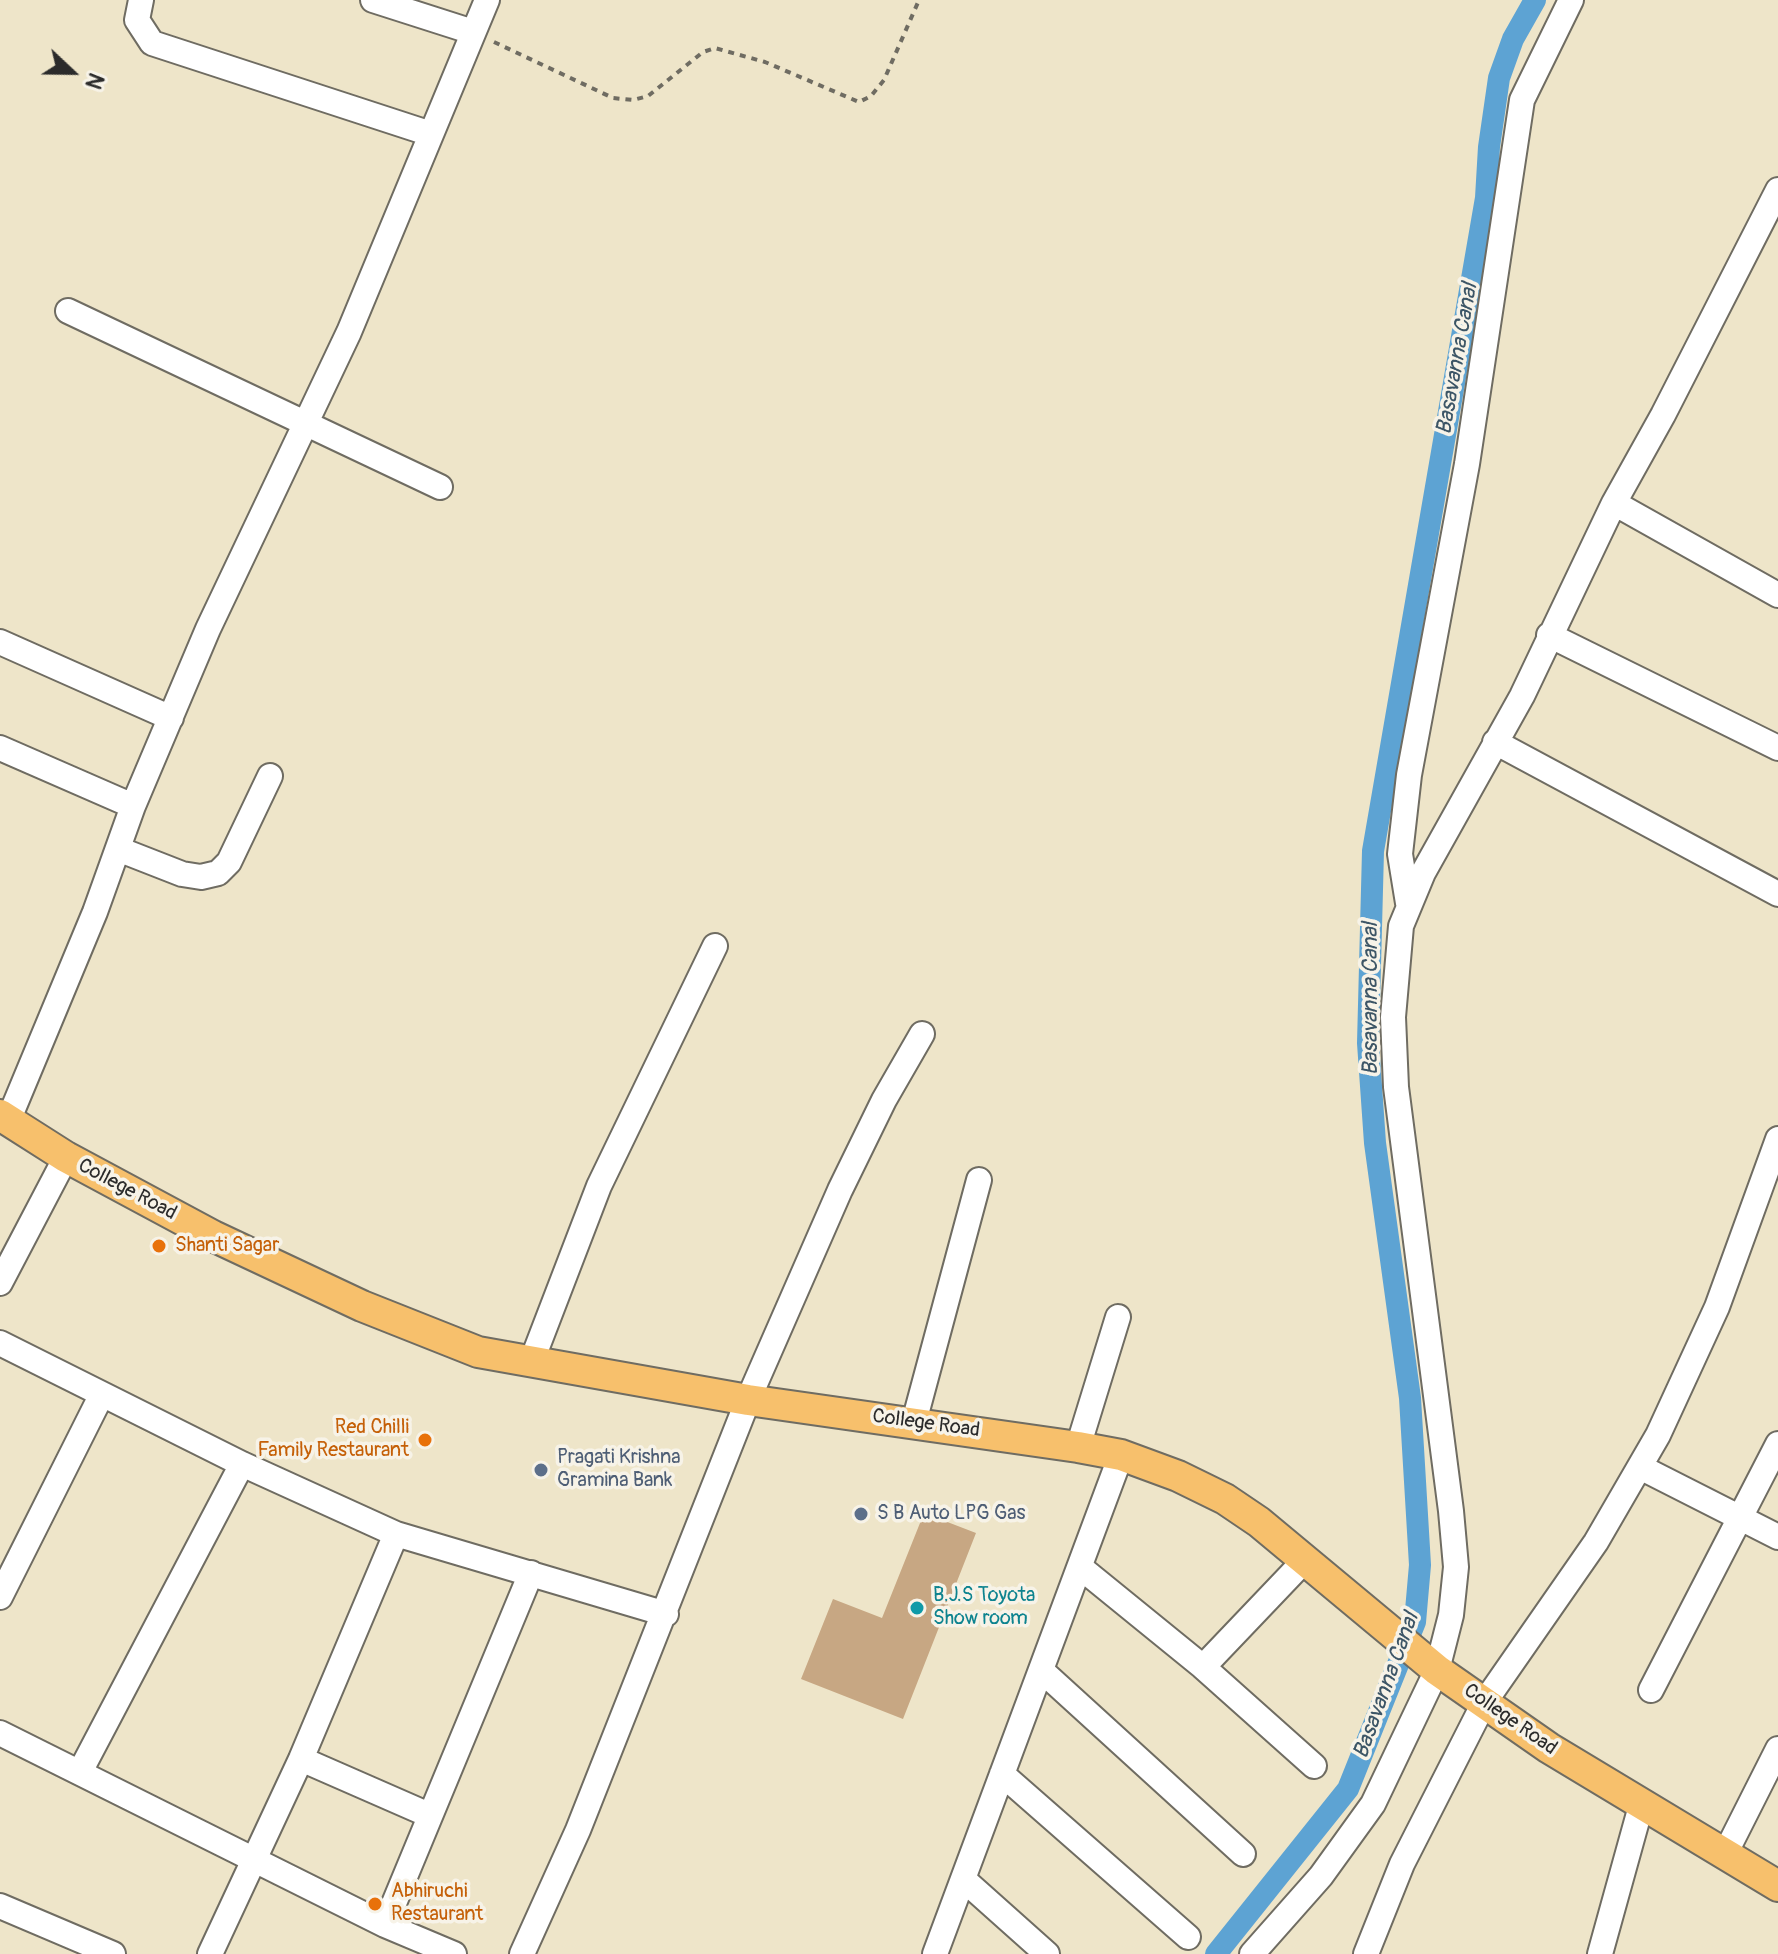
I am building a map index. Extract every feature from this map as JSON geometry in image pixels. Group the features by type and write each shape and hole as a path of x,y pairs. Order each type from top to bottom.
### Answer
{"main road":[{"name":"College Road","path":"4,1118 66,1157 213,1236 362,1306 478,1352 748,1400 1078,1447 1121,1455 1178,1476 1225,1499 1305,1560 1427,1662 1484,1703 1641,1806 1778,1886"}],"street":[{"path":"141,0 137,20 152,43 431,134"},
{"path":"373,0 473,32"},
{"path":"4,1118 208,629 307,425 487,0"},
{"path":"1408,903 1400,854 1407,790 1467,464 1522,100 1571,0"},
{"path":"1252,1954 1321,1876 1359,1825 1399,1754 1427,1662 1451,1615 1456,1567 1436,1377 1416,1252 1396,1087 1394,990 1401,926 1408,903 1495,742 1614,503 1778,190"},
{"path":"68,311 440,487"},
{"path":"1614,503 1778,595"},
{"path":"1549,635 1778,748"},
{"path":"0,642 171,718"},
{"path":"1495,742 1778,894"},
{"path":"0,748 133,806"},
{"path":"118,849 182,874 201,877 218,873 229,862 270,776"},
{"path":"531,1363 599,1186 715,946"},
{"path":"522,1954 578,1830 666,1614 748,1400 840,1190 884,1100 922,1034"},
{"path":"1366,1954 1402,1864 1484,1703 1596,1542 1640,1467 1717,1307 1778,1139"},
{"path":"0,1283 66,1157"},
{"path":"914,1422 979,1180"},
{"path":"1078,1447 1118,1317"},
{"path":"0,1343 242,1464 396,1534 666,1614"},
{"path":"0,1597 102,1394"},
{"path":"1651,1690 1778,1444"},
{"path":"935,1954 1121,1455"},
{"path":"81,1770 242,1464"},
{"path":"1640,1467 1778,1537"},
{"path":"210,1954 301,1759 396,1534"},
{"path":"1203,1667 1305,1560"},
{"path":"1080,1567 1203,1667 1314,1766"},
{"path":"385,1925 531,1573"},
{"path":"1041,1670 1243,1854"},
{"path":"0,1733 81,1770 385,1925 454,1954"},
{"path":"1724,1856 1778,1749"},
{"path":"301,1759 429,1815"},
{"path":"1002,1774 1188,1937"},
{"path":"1600,1954 1641,1806"},
{"path":"963,1879 1047,1954"},
{"path":"2,1914 113,1954"}],"path":[{"path":"473,32 613,98 633,100 648,96 703,52 715,48 765,62 859,102 871,96 884,80 919,0"}],"building":[{"name":"B.J.S Toyota Show room","path":"924,1513 976,1533 903,1719 801,1679 833,1599 882,1618"}],"waterway":[{"name":"Basavanna Canal","path":"1216,1954 1348,1789 1415,1622 1420,1565 1410,1398 1375,1143 1368,1043 1373,851 1486,198 1489,147 1499,78 1513,39 1535,0"}],"place":[{"name":"Shanti Sagar","path":"159,1246"},
{"name":"Red Chilli Family Restaurant","path":"425,1440"},
{"name":"Pragati Krishna Gramina Bank","path":"541,1470"},
{"name":"S B Auto LPG Gas","path":"861,1514"},
{"name":"B.J.S Toyota Show room","path":"917,1608"},
{"name":"Abhiruchi Restaurant","path":"375,1904"}]}
